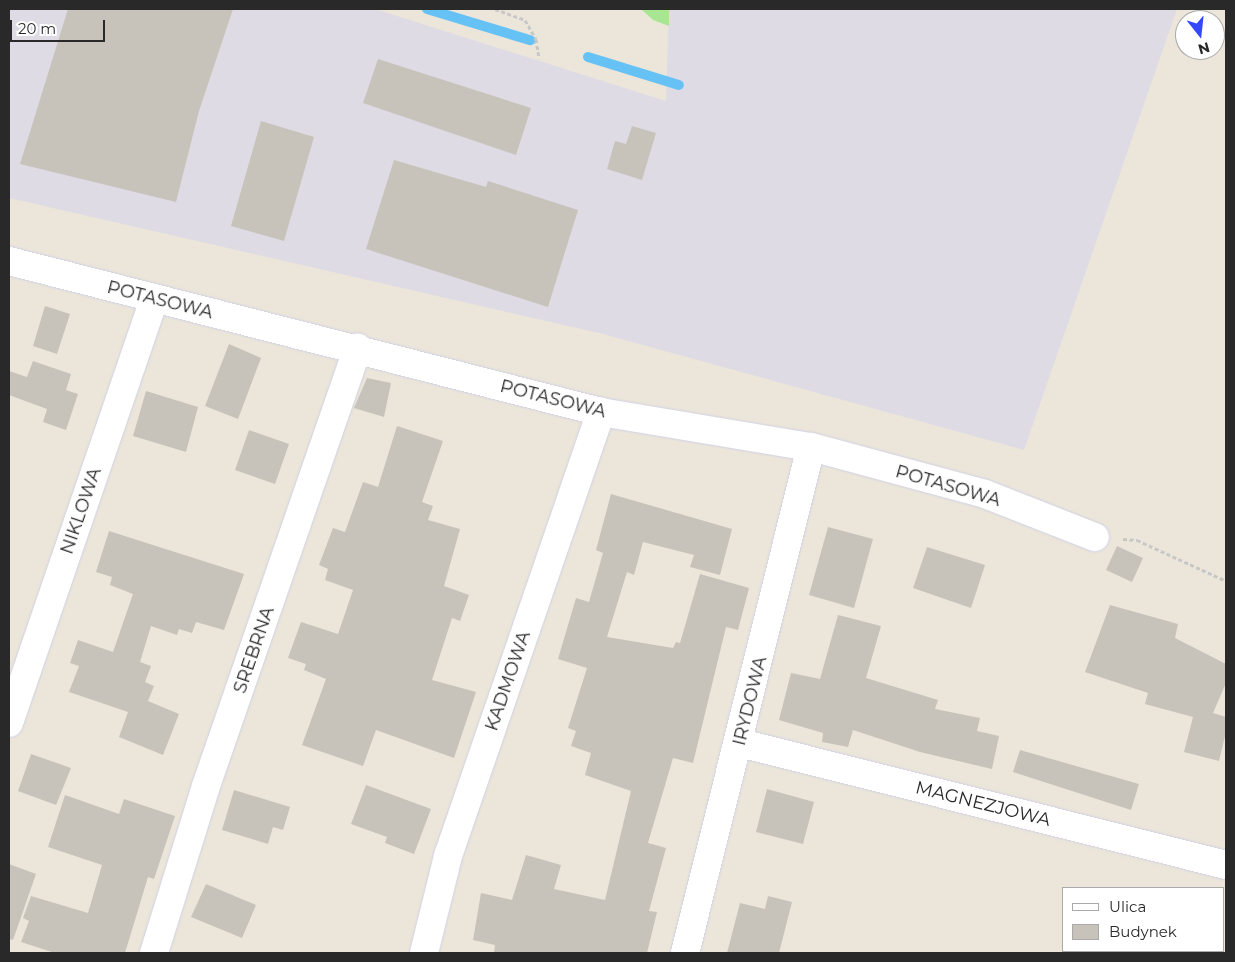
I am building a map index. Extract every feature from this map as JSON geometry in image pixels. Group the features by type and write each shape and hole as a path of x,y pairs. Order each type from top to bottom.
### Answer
{"street":[{"name":"POTASOWA","path":"9,260 154,299 358,348 601,412 811,448 985,494 1095,537"},
{"name":"NIKLOWA","path":"9,723 154,299"},
{"name":"SREBRNA","path":"154,953 206,786 358,348"},
{"name":"KADMOWA","path":"424,953 448,856 601,412"},
{"name":"IRYDOWA","path":"685,953 740,743 811,448"},
{"name":"MAGNEZJOWA","path":"740,743 1226,865"}],"path":[{"path":"494,9 525,20 536,39 539,59"},
{"path":"1095,537 1137,540 1226,581"}],"shaded area":[{"path":"9,9 375,9 666,101 669,9 1177,9 1175,10 1175,15 1024,450 603,334 9,198"}],"green space":[{"path":"641,9 669,9 669,26 653,20"}],"building":[{"path":"68,9 233,9 199,111 176,202 20,164"},
{"path":"378,59 531,108 516,155 363,103"},
{"path":"261,121 314,137 284,241 231,226"},
{"path":"632,126 656,133 642,180 607,169 615,141 626,144"},
{"path":"394,160 486,187 488,181 578,210 548,307 366,249"},
{"path":"45,306 70,314 57,354 33,346"},
{"path":"229,344 261,358 238,419 205,406"},
{"path":"33,361 71,374 66,390 78,394 66,430 43,422 47,409 9,395 9,371 27,377"},
{"path":"367,378 391,383 384,417 354,408"},
{"path":"146,391 198,407 186,452 133,436"},
{"path":"397,426 443,441 422,502 433,506 428,520 460,529 444,586 469,595 460,621 452,618 432,680 476,692 454,758 376,730 363,766 302,745 326,679 304,670 306,664 288,658 301,622 338,634 353,590 325,580 328,569 319,565 333,528 345,532 363,482 378,487"},
{"path":"249,430 289,444 275,484 235,470"},
{"path":"611,494 732,529 720,575 690,567 694,555 643,542 634,575 627,572 607,637 673,648 676,642 680,643 700,574 749,588 738,630 726,627 693,763 673,758 648,843 666,848 649,911 657,912 647,953 494,953 495,945 473,940 481,893 512,900 526,855 561,865 554,889 605,900 631,791 585,775 591,753 571,746 576,731 568,728 587,668 558,659 576,598 589,602 603,553 596,550"},
{"path":"828,527 873,539 854,608 809,595"},
{"path":"109,531 244,574 224,630 196,622 192,633 179,629 177,635 151,626 140,662 151,666 145,682 154,686 148,701 179,714 163,755 119,737 128,712 69,692 79,666 70,663 78,640 113,652 133,594 110,585 112,577 96,572"},
{"path":"1117,546 1143,558 1132,582 1106,570"},
{"path":"927,547 985,565 971,608 913,588"},
{"path":"1110,605 1178,624 1175,638 1226,664 1226,683 1213,713 1226,717 1226,732 1219,761 1184,752 1193,717 1145,704 1148,693 1085,672"},
{"path":"838,615 881,626 866,678 938,700 935,709 980,718 977,731 999,736 992,769 920,752 853,730 848,747 822,742 823,733 779,720 791,673 820,679"},
{"path":"1020,750 1139,784 1131,810 1013,772"},
{"path":"31,754 71,768 56,805 18,791"},
{"path":"366,785 431,809 414,854 385,843 387,837 351,824"},
{"path":"767,789 814,802 803,844 756,832"},
{"path":"234,790 290,807 283,830 273,827 268,844 222,830"},
{"path":"65,795 119,814 124,799 175,816 154,879 148,877 125,953 55,953 21,942 29,921 23,918 31,896 88,913 102,865 48,847"},
{"path":"9,864 36,874 13,940 9,939"},
{"path":"206,884 256,905 242,938 191,917"},
{"path":"768,896 792,902 779,953 727,953 740,903 765,909"}],"waterway":[{"path":"427,9 530,40"},
{"path":"588,57 679,85"}]}
